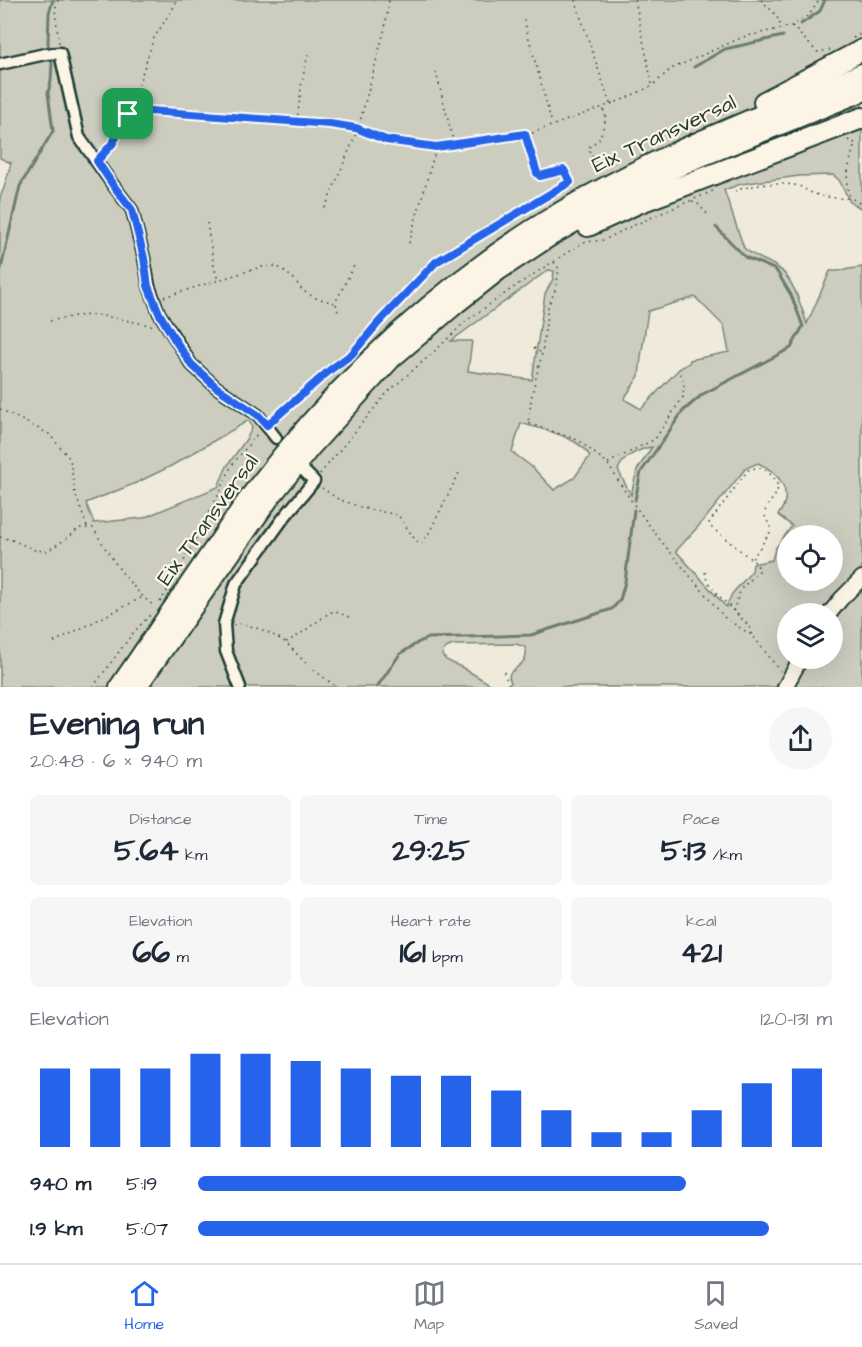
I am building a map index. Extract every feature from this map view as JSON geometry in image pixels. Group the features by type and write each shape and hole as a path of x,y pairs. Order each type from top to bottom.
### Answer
{"highway":[{"path":"614,182 669,146 753,108 856,45"},
{"name":"Eix Transversal","path":"120,687 255,492 294,443 402,329 458,283 531,231 614,182 745,122 862,74"},
{"name":"Eix Transversal","path":"136,687 268,499 309,447 392,357 456,303 498,270 550,235 620,195 686,162 862,90"},
{"path":"351,400 428,337 516,270 576,231 638,203 862,118"}],"street":[{"path":"0,64 54,53 79,137 132,210 144,258 148,286 159,313 191,364 216,387 258,415 276,438"},
{"path":"240,687 226,651 224,624 236,584 282,520 314,481 302,469"},
{"path":"838,603 862,578"}],"path":[{"path":"54,53 55,10 58,0"},
{"path":"97,161 113,143 128,114 154,38 175,5 175,0"},
{"path":"325,208 358,129 382,38 389,0"},
{"path":"575,0 610,105"},
{"path":"635,0 652,86"},
{"path":"761,0 776,15 782,28"},
{"path":"128,114 150,111 330,124 358,129 386,140 436,147 525,134 610,105 652,86 671,69 743,37 792,26 810,14 819,0"},
{"path":"524,20 553,125"},
{"path":"792,26 817,52 831,50"},
{"path":"856,45 862,33"},
{"path":"297,122 308,54"},
{"path":"436,72 454,144"},
{"path":"598,168 588,148 600,138 606,118 603,107"},
{"path":"93,687 133,633 156,608 174,580 232,465 255,436 330,370 352,354 436,262 570,182 564,170 540,176 537,173 525,134"},
{"path":"855,142 847,174 848,192 862,205"},
{"path":"409,243 436,147"},
{"path":"736,192 741,188 780,184 797,186 812,193 837,198 851,197"},
{"path":"459,473 428,535 421,544 416,541 398,515 363,508 338,498 314,481 387,393 466,321 584,242 604,240 703,195"},
{"path":"691,201 698,204 709,216"},
{"path":"207,223 218,281"},
{"path":"554,261 559,269 556,288 548,307 542,354 532,394 528,423 578,440 608,463 661,542 725,618 753,636"},
{"path":"154,301 261,267 277,266 294,279 303,291 316,298 335,303"},
{"path":"338,312 335,303 354,266"},
{"path":"50,321 75,316 99,315 168,328"},
{"path":"534,348 542,354"},
{"path":"608,463 655,439 683,397 684,383 679,369"},
{"path":"0,409 49,434 70,459 75,494 88,528"},
{"path":"733,611 741,589 760,570 752,559 709,523 748,470 758,467 766,470 775,478 778,485 775,496 765,512 771,531 752,559"},
{"path":"0,537 35,550 47,551 79,528 93,528 123,573 142,597 156,608"},
{"path":"705,572 707,581 748,626 788,682"},
{"path":"54,642 142,597"},
{"path":"285,642 296,638 334,611 352,618"},
{"path":"225,629 237,623 262,630 285,642 336,687"},
{"path":"504,672 509,687"}],"shaded area":[{"path":"0,0 862,0 862,209 850,202 839,180 833,175 799,176 741,184 724,190 744,248 777,267 788,278 796,292 807,324 830,271 862,267 862,687 504,687 511,683 510,673 523,662 526,656 525,647 516,644 453,645 443,651 442,655 446,660 495,687 0,687 0,197 11,163 0,158","holes":["548,270 554,271 553,279 545,294 532,380 468,371 472,341 451,341","695,297 724,326 729,352 690,360 641,409 624,399 639,376 648,311","249,420 252,428 227,466 218,487 143,518 94,523 86,503 171,466","521,423 569,439 577,443 590,456 574,478 554,490 532,467 512,452","652,447 637,470 631,495 618,470 620,465 632,454","758,463 778,478 785,492 783,507 778,515 791,525 843,525 843,591 777,591 777,546 772,560 753,564 752,571 732,594 726,607 676,551 746,468"]}],"waterway":[{"path":"0,273 20,186 53,131 48,93 52,63 48,43 49,13 53,0"},
{"path":"801,24 820,11 825,0"},
{"path":"694,67 725,49 783,36"},
{"path":"635,500 641,472 683,411 703,394 791,348 803,326 791,295 776,270 745,257 716,227"},
{"path":"377,687 400,654 428,638 531,635 612,609 620,600 625,582 634,510"}],"route":[{"path":"150,111 188,112 330,124 356,128 386,140 436,147 525,134 537,173 540,176 564,170 570,182 436,262 352,354 330,370 267,425 258,415 216,387 191,364 159,313 148,286 144,258 132,210 97,161 113,143 128,114 150,111"}]}
